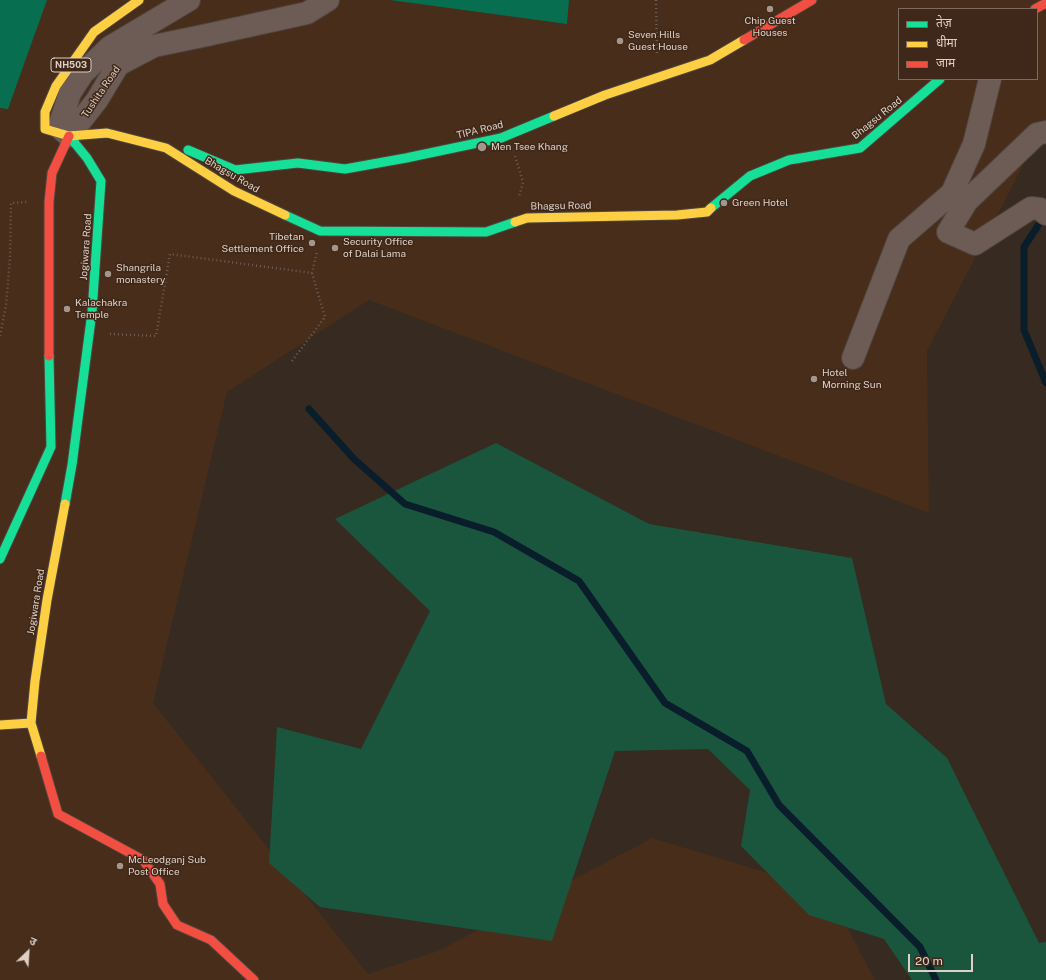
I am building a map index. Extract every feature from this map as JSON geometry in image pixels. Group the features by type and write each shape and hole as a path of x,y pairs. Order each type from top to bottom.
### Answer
{"street":[{"name":"NH503","path":"69,136 45,129 45,112 56,86 94,32 139,0"},
{"path":"0,559 51,447 49,202 52,173 69,136 59,127 70,93 83,73 110,46 189,0"},
{"name":"Tushita Road","path":"69,136 97,100 118,65 154,46 207,36 308,13 328,0"},
{"name":"TIPA Road","path":"134,140 160,138 235,170 298,163 345,169 406,158 501,138 605,95 710,60 812,0"},
{"path":"1037,8 1046,3"},
{"name":"Bhagsu Road","path":"69,136 107,133 166,148 234,191 320,231 486,232 526,218 677,215 707,212 750,176 789,160 860,148 939,80"},
{"path":"853,358 899,240 952,193 974,144 990,80"},
{"path":"1043,211 1031,208 975,244 948,232 967,201 1037,134 1046,132"},
{"name":"Jogiwara Road","path":"69,136 101,181 92,312 72,465 47,600 35,681 31,723 58,814 143,860 160,884 163,904 177,925 211,940 254,980"},
{"path":"0,725 31,723"}],"path":[{"path":"656,0 657,78"},
{"path":"509,134 523,182 518,201"},
{"path":"0,336 6,305 10,258 11,203 49,202"},
{"path":"292,360 325,317 312,273 317,256 320,231"},
{"path":"89,334 156,336 170,254 312,273"}],"shaded area":[{"path":"0,0 1046,0 1046,121 927,351 929,513 369,300 227,392 153,703 368,974 438,951 652,838 828,891 875,980 0,980"}],"green space":[{"path":"0,0 47,0 8,109 0,108"},
{"path":"390,0 569,0 567,24"},
{"path":"496,443 649,524 852,558 886,704 947,758 1039,943 1046,942 1046,980 912,980 884,939 809,915 741,846 750,790 708,749 615,751 552,941 320,907 269,863 277,727 361,749 430,611 335,519"}],"waterway":[{"path":"1045,215 1024,247 1024,330 1046,383"},
{"path":"309,409 354,459 405,504 494,532 579,581 665,703 747,751 779,805 920,947 936,980"}],"traffic: fast":[{"path":"711,208 750,176 789,160 860,148 939,80"},
{"path":"188,150 235,170 298,163 345,169 501,138 554,116"},
{"path":"65,504 72,465 92,312 101,181 87,158 69,136"},
{"path":"285,215 320,231 486,232 515,222"},
{"path":"0,559 51,447 49,356"}],"traffic: slow":[{"path":"69,136 45,129 45,112 56,86 94,32 139,0"},
{"path":"554,116 605,95 710,60 744,40"},
{"path":"69,136 107,133 166,148 234,191 285,215"},
{"path":"515,222 527,218 677,215 707,212 711,208"},
{"path":"41,756 31,723 35,681 47,600 65,504"},
{"path":"0,725 31,723"}],"traffic: jam":[{"path":"744,40 812,0"},
{"path":"1037,8 1046,3"},
{"path":"49,356 49,202 52,173 69,136"},
{"path":"41,756 58,814 143,860 160,884 163,904 177,925 211,940 254,980"}],"place":[{"name":"Chip Guest Houses","path":"770,9"},
{"name":"Seven Hills Guest House","path":"620,41"},
{"name":"Men Tsee Khang","path":"482,147"},
{"name":"Green Hotel","path":"724,203"},
{"name":"Tibetan Settlement Office","path":"312,243"},
{"name":"Security Office of Dalai Lama","path":"335,248"},
{"name":"Shangrila monastery","path":"108,274"},
{"name":"Kalachakra Temple","path":"67,309"},
{"name":"Hotel Morning Sun","path":"814,379"},
{"name":"McLeodganj Sub Post Office","path":"120,866"}]}
